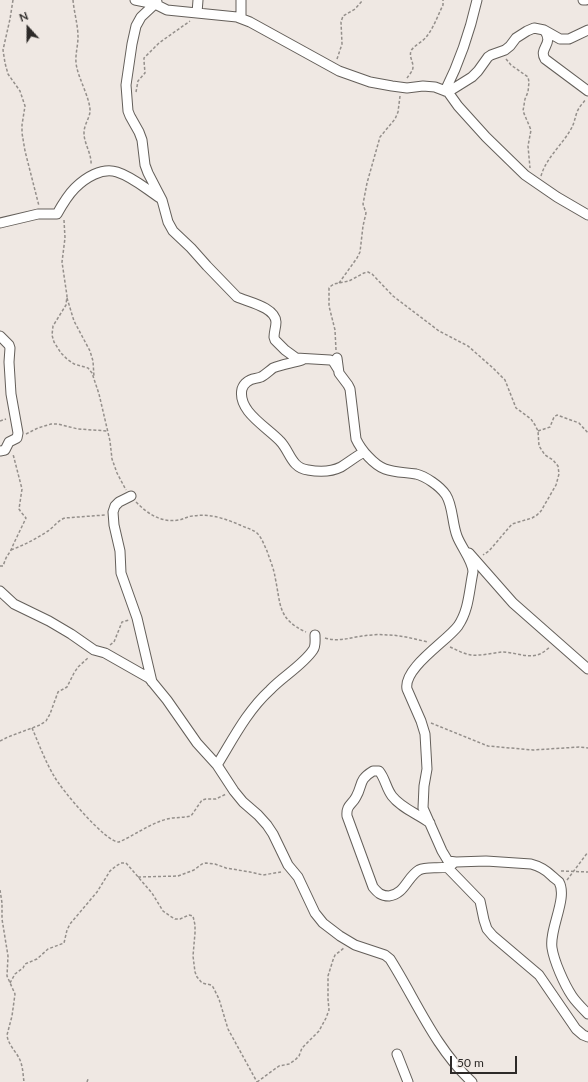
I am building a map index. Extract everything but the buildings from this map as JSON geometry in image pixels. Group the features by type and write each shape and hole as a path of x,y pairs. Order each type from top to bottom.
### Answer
{"street":[{"path":"135,0 157,2 167,10 241,18 339,71 370,82 401,88 423,86 435,87 446,92 505,157 528,177 557,197 588,215"},
{"path":"197,13 198,0"},
{"path":"241,0 241,18"},
{"path":"446,92 459,58 472,18 476,0"},
{"path":"157,2 141,17 136,26 126,85 130,116 142,140 145,165 162,200 168,222 173,231 237,297 262,306 272,314 276,322 274,337 285,350 296,358 333,361 350,389 356,439 364,452 384,469 398,473 420,475 441,488 446,495 454,527 460,544 472,567 472,572 466,611 457,626 418,665 406,684 425,734 427,769 424,786 423,808 445,858 448,861 522,863 537,866 549,872 559,883 561,901 551,939 554,959 572,995 588,1014"},
{"path":"446,92 475,74 488,57 505,50 516,38 527,31 534,28 544,30 560,39 569,39 588,30"},
{"path":"544,30 548,35 548,42 543,52 543,57 588,90"},
{"path":"0,223 38,214 57,214 75,188 92,176 106,171 116,172 133,180 162,200"},
{"path":"0,336 10,348 9,362 11,394 18,435 15,439 8,442 5,450 0,451"},
{"path":"337,358 338,370"},
{"path":"310,359 279,366 272,369 260,378 254,378 245,383 242,392 243,404 252,416 280,441 297,466 306,470 330,471 337,469 364,452"},
{"path":"131,496 119,502 115,506 113,515 114,525 120,551 121,573 136,618 152,682"},
{"path":"460,544 476,560 513,603 588,669"},
{"path":"0,591 14,604 63,629 97,651 105,653 149,678 168,700 197,743 218,765 232,789 243,802 258,815 273,834 288,865 298,877 316,913 323,923 355,945 385,955 390,959 445,1052 472,1082"},
{"path":"218,765 249,713 269,690 304,660 313,650 316,644 315,636"},
{"path":"430,824 392,796 383,775 379,771 373,771 363,779 356,797 348,806 347,811 347,816 378,894 385,896 393,895 401,891 418,871 447,866 456,862"},
{"path":"447,866 480,902 487,929 493,936 539,975 576,1029 582,1035 588,1037"},
{"path":"397,1054 408,1082"}],"path":[{"path":"13,0 3,50 8,74 20,91 25,106 22,125 25,151 38,206 43,214"},
{"path":"73,0 77,32 77,67 90,111 84,132 84,138 92,159 87,180"},
{"path":"334,68 342,44 341,22 343,16 355,9 363,0"},
{"path":"339,283 360,252 366,213 363,204 367,183 380,137 395,119 398,112 401,88 412,69 410,52 428,36 443,5 443,0"},
{"path":"135,97 138,82 145,73 144,58 159,43 190,22"},
{"path":"499,52 512,65 528,77 528,92 523,111 531,130 528,146 530,167 528,177"},
{"path":"538,184 542,172 570,131 576,120 579,109 588,95"},
{"path":"63,204 65,238 62,262 67,296 74,321 93,361 95,381"},
{"path":"337,358 335,330 329,306 329,288 339,283 349,281 364,273 370,273 393,296 439,331 468,346 505,380 516,408 531,419 535,425 538,431 539,446 545,455 553,460 558,466 559,474 556,485 541,511 532,518 512,524 489,551 476,560"},
{"path":"67,296 66,305 53,326 52,335 54,342 67,359 74,364 88,368 92,373 108,431 112,459 117,473 131,496 148,513 169,521 194,516 210,516 227,520 255,532 261,538 271,561 280,607 286,618 295,626 315,636 332,640 345,640 362,636 388,634 428,642 441,642 460,652 470,655 502,652 536,656 551,647 561,644"},
{"path":"538,431 550,427 554,417 557,415 579,423 588,433"},
{"path":"18,435 32,432 38,428 51,424 58,424 78,429 108,431"},
{"path":"0,566 3,566 26,518 19,509 22,489 8,442"},
{"path":"11,550 25,545 53,528 60,519 113,515"},
{"path":"0,741 8,736 40,726 46,721 58,692 67,687 78,667 97,651 114,642 122,622 136,618"},
{"path":"420,718 488,746 533,750 580,747 588,748"},
{"path":"32,728 54,777 68,796 101,832 117,843 127,839 143,828 173,818 192,816 202,800 215,800 232,789"},
{"path":"573,872 588,852"},
{"path":"10,983 15,974 26,964 37,958 48,949 64,943 67,930 73,919 90,901 110,871 121,863 126,863 152,892 163,911 175,919 180,919 189,915 193,916 195,925 193,956 195,972 202,983 213,987 219,999 228,1029 257,1082 279,1066 289,1064 295,1060 299,1056 302,1048 319,1031 329,1010 328,976 335,955 343,948 355,945"},
{"path":"138,877 178,876 194,870 206,863 267,875 280,873 288,865"},
{"path":"545,870 588,872"},
{"path":"0,890 2,919 8,956 8,976 14,990 15,998 7,1039 20,1059 24,1082"}]}
